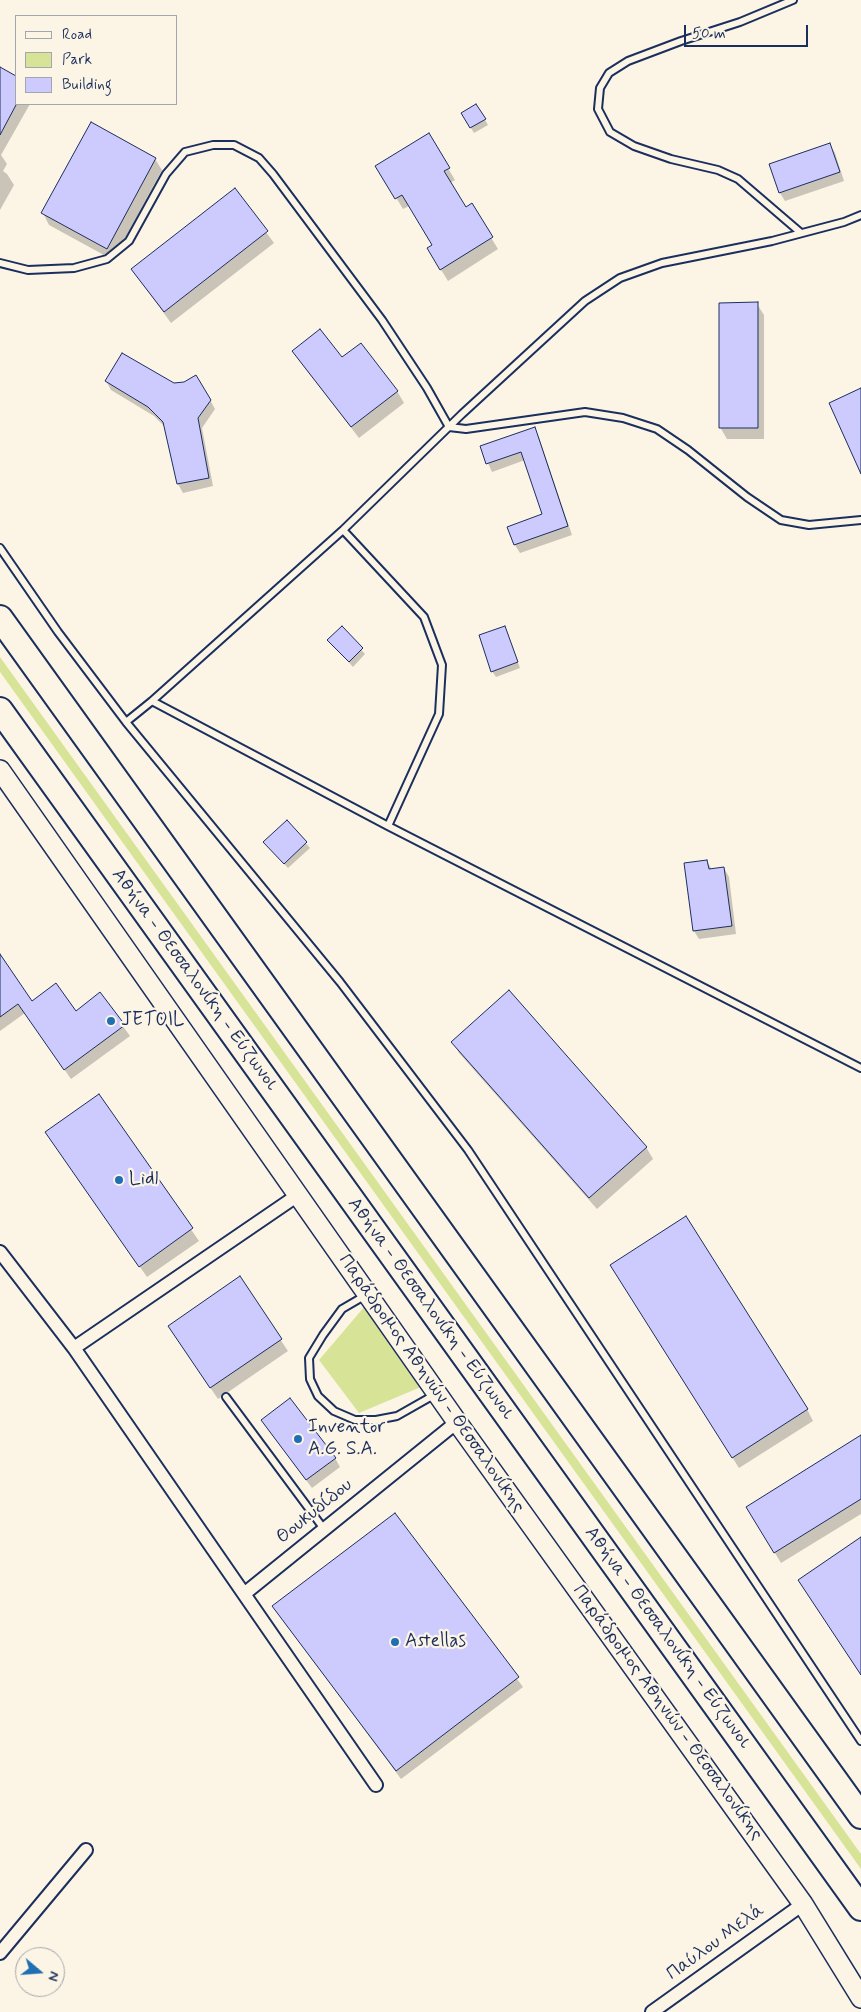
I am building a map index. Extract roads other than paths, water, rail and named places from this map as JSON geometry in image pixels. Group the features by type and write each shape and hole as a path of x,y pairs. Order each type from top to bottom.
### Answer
{"highway":[{"path":"0,618 861,1816"},
{"name":"Αθήνα - Θεσσαλονίκη - Εύζωνοι","path":"0,710 861,1908"}],"main road":[{"name":"Παράδρομος Αθηνών - Θεσσαλονίκης","path":"0,770 457,1422 803,1904 861,1998"}],"street":[{"path":"74,1348 298,1195"},
{"path":"0,1252 74,1348 376,1786"},
{"name":"Θουκυδίδου","path":"244,1594 457,1422"},
{"path":"0,1953 86,1850"},
{"name":"Παύλου Μελά","path":"652,2012 803,1904"}],"lane":[{"path":"793,0 740,22 681,41 628,62 609,72 600,88 598,109 610,132 634,146 671,160 718,170 738,179 801,233"},
{"path":"0,263 28,270 74,268 108,259 129,241 166,174 185,152 213,145 234,145 259,158 273,174 382,320 427,388 449,427"},
{"path":"126,722 152,701 343,530 449,427 586,301 620,278 662,263 801,233 844,222 861,215"},
{"path":"449,427 466,429 584,412 623,418 657,429 688,450 747,497 781,520 809,525 861,520"},
{"path":"343,530 424,617 442,665 439,714 388,826"},
{"path":"0,548 58,632 126,722 340,982 468,1150 861,1741"},
{"path":"152,701 388,826 861,1068"},
{"path":"367,1294 342,1309 309,1358 310,1380 318,1396 334,1411 355,1420 376,1420 398,1416 437,1393"},
{"path":"226,1397 324,1530"}],"place":[{"name":"JETOIL","path":"111,1021"},
{"name":"Lidl","path":"119,1180"},
{"name":"Inventor A.G. S.A.","path":"298,1439"},
{"name":"Astellas","path":"395,1642"}]}
